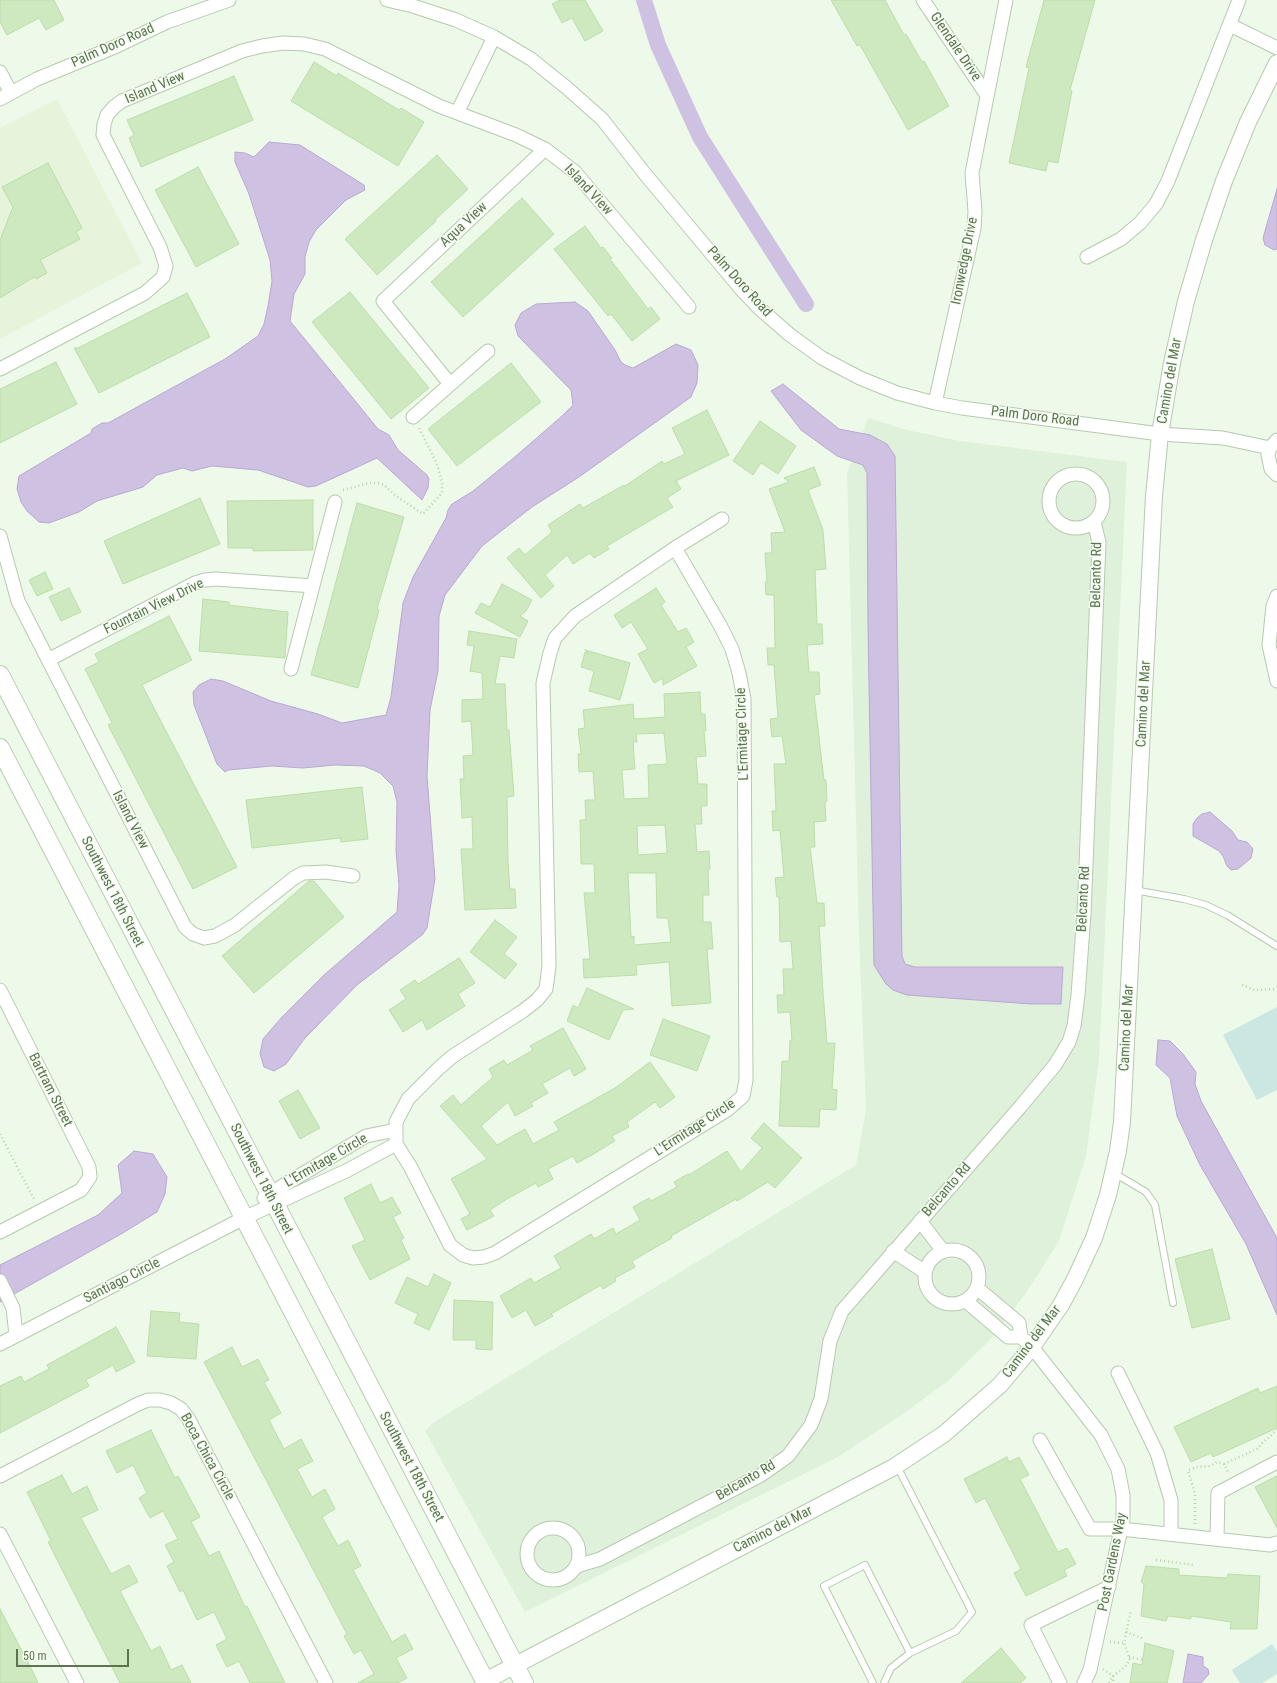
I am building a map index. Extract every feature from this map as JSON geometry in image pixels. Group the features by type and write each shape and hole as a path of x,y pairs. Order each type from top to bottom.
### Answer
{"main road":[{"name":"Southwest 18th Street","path":"0,675 271,1199 524,1683"},
{"path":"0,748 486,1682"}],"street":[{"name":"Palm Doro Road","path":"5,96 37,79 117,46 167,22 230,0"},
{"name":"Palm Doro Road","path":"387,0 414,6 456,20 494,37 531,59 568,88 602,119 741,289 759,308 790,335 822,358 860,378 897,393 935,403 1160,434 1223,438 1273,444"},
{"name":"Glendale Drive","path":"923,0 986,94"},
{"name":"Ironwedge Drive","path":"935,403 974,228 975,211 972,173 986,94 1006,0"},
{"path":"1087,257 1121,239 1140,223 1156,204 1168,181 1239,0"},
{"path":"1230,25 1277,48"},
{"path":"457,113 494,37"},
{"name":"Island View","path":"0,369 145,293 163,277 166,266 160,247 104,135 104,124 107,115 114,106 122,101 242,51 283,43 304,44 325,49 439,106 516,135 545,149 575,172 689,307"},
{"name":"Camino del Mar","path":"486,1682 515,1665 897,1465 944,1434 979,1405 1000,1384 1027,1342 1061,1305 1075,1279 1094,1238 1108,1195 1118,1151 1123,1107 1154,496 1160,434 1174,355 1186,301 1204,240 1224,181 1248,122 1276,65"},
{"path":"0,72 5,96"},
{"name":"Aqua View","path":"450,384 383,301 545,149"},
{"path":"413,417 488,351"},
{"path":"1273,444 1268,462 1271,469 1277,475"},
{"name":"Belcanto Rd","path":"1071,474 1088,476 1095,481 1102,492 1103,506 1100,514 1094,522 1086,527 1077,529 1059,523 1053,516 1049,507 1049,497 1056,482 1071,474"},
{"path":"291,669 336,502"},
{"path":"396,1144 396,1122 408,1099 453,1056 523,1011 537,1000 546,989 549,966 543,683 555,638 575,616 675,548 722,519"},
{"name":"Belcanto Rd","path":"577,1566 579,1557 578,1548 569,1534 562,1530 554,1528 538,1532 528,1545 527,1562 538,1576 546,1580 555,1581 564,1578 577,1566 600,1558 754,1479 788,1456 811,1425 821,1399 830,1341 842,1311 1055,1065 1069,1042 1074,1026 1078,995 1084,914 1100,542 1094,522"},
{"name":"Island View","path":"0,536 18,601 184,927 193,934 204,938 225,931 235,925 294,878 303,873 326,872 353,876"},
{"name":"L'Ermitage Circle","path":"271,1199 348,1170 396,1144 410,1166 450,1245 463,1255 473,1258 484,1257 495,1253 721,1114 743,1096 746,1080 744,699 739,673 732,649 720,625 675,548"},
{"name":"Fountain View Drive","path":"48,660 195,583 205,580 216,579 313,586"},
{"path":"1277,596 1273,606 1269,645 1277,681"},
{"name":"Bartram Street","path":"0,990 89,1167 90,1177 81,1190 41,1211"},
{"name":"L'Ermitage Circle","path":"244,1218 366,1136 396,1130"},
{"path":"0,1232 41,1211"},
{"name":"Santiago Circle","path":"5,1338 244,1218"},
{"name":"Belcanto Rd","path":"920,1221 943,1251"},
{"path":"951,1249 961,1251 969,1255 975,1262 979,1271 980,1280 972,1296 966,1301 957,1304 948,1304 933,1297 928,1290 925,1272 928,1263 934,1256 943,1251 951,1249"},
{"path":"893,1251 925,1272"},
{"path":"0,1281 13,1308 5,1338"},
{"path":"977,1288 1019,1323 1027,1342"},
{"path":"966,1301 1008,1337 1027,1342"},
{"name":"Post Gardens Way","path":"1027,1342 1101,1435 1114,1457 1123,1494 1121,1529 1110,1587 1090,1670 1084,1683"},
{"path":"1118,1373 1157,1453 1171,1500 1171,1534"},
{"name":"Boca Chica Circle","path":"0,1476 148,1400 160,1400 171,1403 181,1409 188,1418 326,1683"},
{"path":"1040,1440 1090,1529 1121,1529 1270,1545 1277,1543"},
{"path":"1217,1539 1218,1493 1277,1462"},
{"path":"0,1534 77,1683"},
{"path":"1060,1683 1031,1625 1110,1587"}],"lane":[{"path":"1134,890 1184,899 1206,905 1227,915 1277,946"},
{"path":"1113,1172 1146,1192 1155,1205 1173,1302"},
{"path":"884,1683 891,1668 910,1653 956,1631 972,1612 897,1465"},
{"path":"873,1683 824,1586 865,1565 910,1653"}],"path":[{"path":"336,502 337,495 342,490 355,486 378,483 384,485 396,496 423,514 442,493 442,482 437,464 413,417"},
{"path":"1242,985 1255,990 1277,989"},
{"path":"0,1134 41,1211"},
{"path":"1224,1464 1259,1448 1260,1444 1277,1430"},
{"path":"1196,1537 1195,1494 1188,1470 1210,1466 1217,1462"},
{"path":"1156,1560 1194,1565"},
{"path":"1109,1683 1113,1676 1125,1667 1130,1660 1124,1643 1131,1610"},
{"path":"1126,1632 1144,1639"},
{"path":"1108,1649 1110,1642 1124,1643"},
{"path":"1129,1657 1143,1660"},
{"path":"1104,1662 1103,1669 1113,1676 1114,1683"}],"shaded area":[{"path":"57,99 142,263 0,339 0,128"},
{"path":"269,142 300,145 364,185 365,190 346,200 316,230 309,242 305,257 305,274 294,294 290,321 378,429 389,435 398,450 427,475 429,479 428,488 422,500 377,458 316,486 308,487 258,470 212,466 192,471 183,468 157,475 143,487 97,501 79,512 49,523 39,522 27,511 21,502 17,489 19,476 91,433 92,429 102,423 108,423 225,359 258,336 264,324 272,281 270,260 249,194 235,162 235,152 245,153 254,157"},
{"path":"1277,189 1277,249 1274,250 1265,245 1263,238"},
{"path":"575,302 588,311 615,350 621,362 625,365 633,368 676,344 691,350 698,365 697,383 691,397 579,477 532,507 482,546 445,595 439,616 438,671 430,710 427,776 435,879 427,928 422,935 357,985 305,1038 286,1064 274,1071 264,1067 260,1054 263,1039 282,1017 324,975 397,912 399,885 396,851 397,802 393,786 380,773 364,766 335,765 303,768 272,766 228,770 225,772 217,764 194,705 193,692 199,685 211,679 223,681 271,701 318,714 342,723 386,715 391,697 403,603 413,577 446,518 448,510 452,504 473,491 516,456 573,405 571,390 518,336 515,325 521,313 536,304"},
{"path":"783,384 839,429 870,435 887,444 895,456 902,956 905,964 915,967 1063,967 1061,1004 1032,1004 907,995 893,990 886,984 874,965 867,473 863,465 837,456 801,430 771,391"},
{"path":"868,418 907,430 960,441 1127,462 1099,1060 1086,1156 1059,1241 1026,1293 991,1339 948,1381 903,1414 836,1458 525,1612 425,1431 434,1422 856,1165 866,1110 859,935 847,473"},
{"path":"1210,812 1232,831 1238,840 1247,842 1253,849 1251,858 1238,869 1231,870 1227,866 1219,851 1193,836 1193,824 1197,818 1202,814"},
{"path":"1277,1007 1277,1090 1257,1100 1223,1035"},
{"path":"1158,1040 1170,1041 1183,1054 1196,1072 1195,1084 1201,1101 1277,1238 1277,1315 1246,1244 1200,1165 1177,1116 1170,1078 1156,1065"},
{"path":"134,1151 153,1154 167,1177 165,1194 157,1212 0,1302 0,1265 98,1215 122,1193 118,1165"},
{"path":"1272,1644 1277,1652 1277,1674 1262,1683 1240,1683 1232,1670"},
{"path":"1188,1654 1203,1657 1203,1666 1208,1669 1209,1674 1201,1683 1183,1683"}],"building":[{"path":"0,0 54,0 64,20 46,30 39,18 7,35 0,22"},
{"path":"560,0 585,0 603,31 585,41 572,18 562,23 552,4"},
{"path":"831,0 885,0 904,35 906,34 922,62 924,61 949,106 908,130 860,45 857,46"},
{"path":"1044,0 1095,0 1070,90 1072,91 1058,163 1048,161 1046,171 1009,163 1029,68 1026,67"},
{"path":"314,62 337,76 338,73 399,110 401,108 424,122 398,166 291,101"},
{"path":"234,76 253,120 141,167 129,138 134,135 127,120"},
{"path":"437,155 468,189 435,220 436,221 377,275 345,239"},
{"path":"48,163 82,228 76,232 80,239 40,260 47,273 36,279 34,277 0,298 0,240 13,207 2,187"},
{"path":"198,167 239,244 196,267 155,190"},
{"path":"522,198 554,234 463,317 431,282"},
{"path":"585,226 601,248 603,247 612,258 610,259 648,309 651,307 660,319 632,341 611,314 608,316 554,249"},
{"path":"350,292 429,388 391,419 312,322"},
{"path":"187,293 210,337 99,393 74,348 78,348"},
{"path":"56,362 77,404 0,443 0,389"},
{"path":"511,363 541,402 457,466 428,429"},
{"path":"707,410 729,455 676,481 681,489 667,498 673,507 607,546 609,549 594,558 590,553 573,564 567,555 545,575 554,586 541,598 507,558 519,548 525,555 552,532 548,525 580,504 583,508 624,485 625,486 662,461 664,464 685,454 672,428"},
{"path":"760,421 796,446 778,474 761,463 753,475 733,461"},
{"path":"814,467 821,485 808,490 823,530 826,569 815,570 817,624 822,624 823,644 807,645 809,672 819,672 820,694 814,695 824,780 826,780 827,801 825,802 826,821 814,822 815,847 810,847 817,903 824,903 825,926 819,926 823,992 827,1043 835,1043 832,1089 837,1090 836,1110 820,1109 819,1127 779,1126 782,1061 789,1061 790,1040 792,1041 790,1012 778,1013 777,995 784,995 783,969 793,969 791,941 780,942 779,897 777,897 775,878 784,877 780,830 773,831 772,811 776,811 774,764 786,764 782,736 772,737 770,719 778,718 774,665 768,665 767,648 775,648 774,595 766,595 765,582 767,582 765,553 772,553 771,533 785,532 769,489 789,482 784,478"},
{"path":"200,498 220,544 123,584 104,541"},
{"path":"313,500 313,550 253,551 253,548 228,548 227,501"},
{"path":"357,503 404,517 377,609 379,610 358,688 311,675"},
{"path":"45,572 53,589 37,596 29,580"},
{"path":"502,584 532,600 526,611 520,616 528,621 520,637 475,613 481,603 490,607"},
{"path":"69,588 81,612 61,621 49,597"},
{"path":"656,588 665,602 661,605 678,632 686,628 694,642 686,647 697,666 663,685 663,678 654,683 638,654 648,649 631,622 622,628 614,615"},
{"path":"203,599 229,602 229,605 288,612 285,658 199,651"},
{"path":"169,616 192,660 142,685 237,867 193,889 108,725 112,723 85,669 99,662 95,654"},
{"path":"469,631 517,639 514,658 500,656 495,684 505,684 507,730 509,730 514,796 507,797 508,862 510,889 515,889 516,908 465,910 461,849 473,849 472,817 462,818 460,779 464,779 463,756 473,755 471,721 462,722 462,700 483,699 482,673 470,671 474,646 467,645"},
{"path":"585,650 630,663 620,700 589,691 594,671 581,667 585,652 589,654"},
{"path":"700,692 701,714 705,714 706,731 704,731 706,756 696,757 698,784 707,784 707,806 701,806 702,824 695,824 697,852 709,851 709,895 703,895 703,922 711,922 713,949 707,949 711,1003 672,1006 669,962 636,965 637,975 584,978 583,959 590,959 584,893 595,893 594,864 581,864 580,820 586,820 585,800 595,800 593,771 579,772 578,754 581,754 578,729 585,728 583,710 633,704 634,719 665,717 664,694","holes":["664,733 667,764 648,765 649,798 624,799 622,770 635,769 633,742 637,742 636,734","665,825 667,853 638,855 637,826","628,873 656,873 657,918 668,918 671,942 634,945 634,936 631,937"]},
{"path":"362,787 368,839 341,842 340,838 252,848 246,800"},
{"path":"309,881 314,881 344,917 254,993 222,956"},
{"path":"495,920 517,937 504,954 517,964 505,979 470,952"},
{"path":"459,958 475,983 458,994 465,1006 427,1030 422,1020 403,1032 389,1010 406,999 400,990 415,980 418,984"},
{"path":"587,988 634,1009 623,1010 609,1040 567,1021 573,1005 578,1008"},
{"path":"663,1019 710,1036 697,1071 650,1055"},
{"path":"563,1028 586,1069 574,1076 570,1068 542,1084 548,1093 531,1103 533,1106 515,1116 508,1102 481,1126 497,1145 525,1129 533,1144 559,1130 554,1122 615,1088 650,1062 675,1097 660,1108 655,1102 627,1122 629,1127 612,1136 615,1141 592,1155 577,1163 573,1156 548,1169 553,1179 538,1187 536,1183 507,1199 490,1210 494,1216 467,1230 461,1219 470,1214 451,1179 487,1159 440,1106 453,1095 461,1105 493,1077 489,1069 504,1060 507,1065 533,1050 530,1046"},
{"path":"298,1090 320,1128 300,1139 279,1101"},
{"path":"764,1123 802,1158 775,1188 768,1182 737,1201 736,1199 671,1236 672,1238 632,1261 635,1267 615,1278 616,1281 603,1289 601,1285 551,1314 553,1316 535,1326 526,1310 512,1318 500,1296 531,1278 534,1283 561,1268 554,1256 591,1234 594,1239 613,1228 616,1234 640,1220 633,1207 649,1198 651,1201 677,1187 674,1182 688,1174 689,1175 727,1151 741,1172 762,1148 751,1138"},
{"path":"371,1184 380,1203 392,1197 401,1213 393,1217 404,1238 401,1240 410,1259 370,1280 352,1246 365,1240 344,1198"},
{"path":"1212,1249 1230,1319 1192,1328 1175,1259"},
{"path":"434,1274 451,1283 429,1330 414,1323 418,1314 395,1303 407,1277 428,1287"},
{"path":"454,1300 493,1302 492,1350 476,1349 476,1340 453,1340"},
{"path":"151,1311 180,1313 179,1322 199,1324 196,1359 147,1356"},
{"path":"116,1327 135,1362 116,1372 113,1365 86,1380 89,1386 0,1433 0,1386 21,1376 24,1382 49,1369 47,1365"},
{"path":"232,1347 242,1367 258,1359 269,1380 264,1382 281,1413 269,1420 284,1449 301,1439 313,1461 297,1469 312,1497 325,1489 335,1509 322,1517 338,1546 348,1540 361,1566 353,1570 392,1642 405,1634 413,1649 396,1658 407,1678 398,1683 358,1683 374,1674 361,1650 354,1654 344,1636 347,1634 204,1362"},
{"path":"1277,1386 1277,1428 1213,1457 1211,1453 1191,1462 1174,1427 1258,1388 1260,1393"},
{"path":"151,1430 175,1478 178,1476 200,1517 191,1522 209,1556 219,1551 245,1607 247,1606 285,1683 250,1683 239,1661 227,1667 216,1645 227,1639 214,1612 197,1620 183,1590 180,1592 167,1566 174,1562 165,1545 178,1539 163,1511 150,1518 139,1498 147,1493 133,1465 117,1473 106,1451"},
{"path":"1007,1457 1009,1462 1019,1457 1029,1475 1020,1479 1058,1552 1067,1548 1076,1564 1064,1570 1067,1576 1026,1596 1014,1573 1021,1569 985,1498 976,1503 964,1479"},
{"path":"62,1475 72,1494 87,1486 98,1510 81,1518 111,1574 129,1565 138,1582 120,1591 151,1651 160,1646 171,1670 182,1665 191,1683 120,1683 48,1542 51,1541 27,1492"},
{"path":"1277,1476 1277,1528 1255,1487"},
{"path":"1146,1566 1179,1569 1179,1575 1227,1578 1228,1574 1260,1576 1257,1629 1230,1629 1231,1622 1191,1616 1191,1619 1168,1616 1166,1621 1141,1616 1144,1584 1141,1582"},
{"path":"0,1609 33,1672 38,1683 0,1683"},
{"path":"1145,1643 1174,1651 1167,1683 1130,1683 1133,1663 1142,1665"},
{"path":"1001,1648 1026,1678 1020,1683 961,1683"}],"waterway":[{"path":"644,0 658,45 700,137 806,304"}]}
